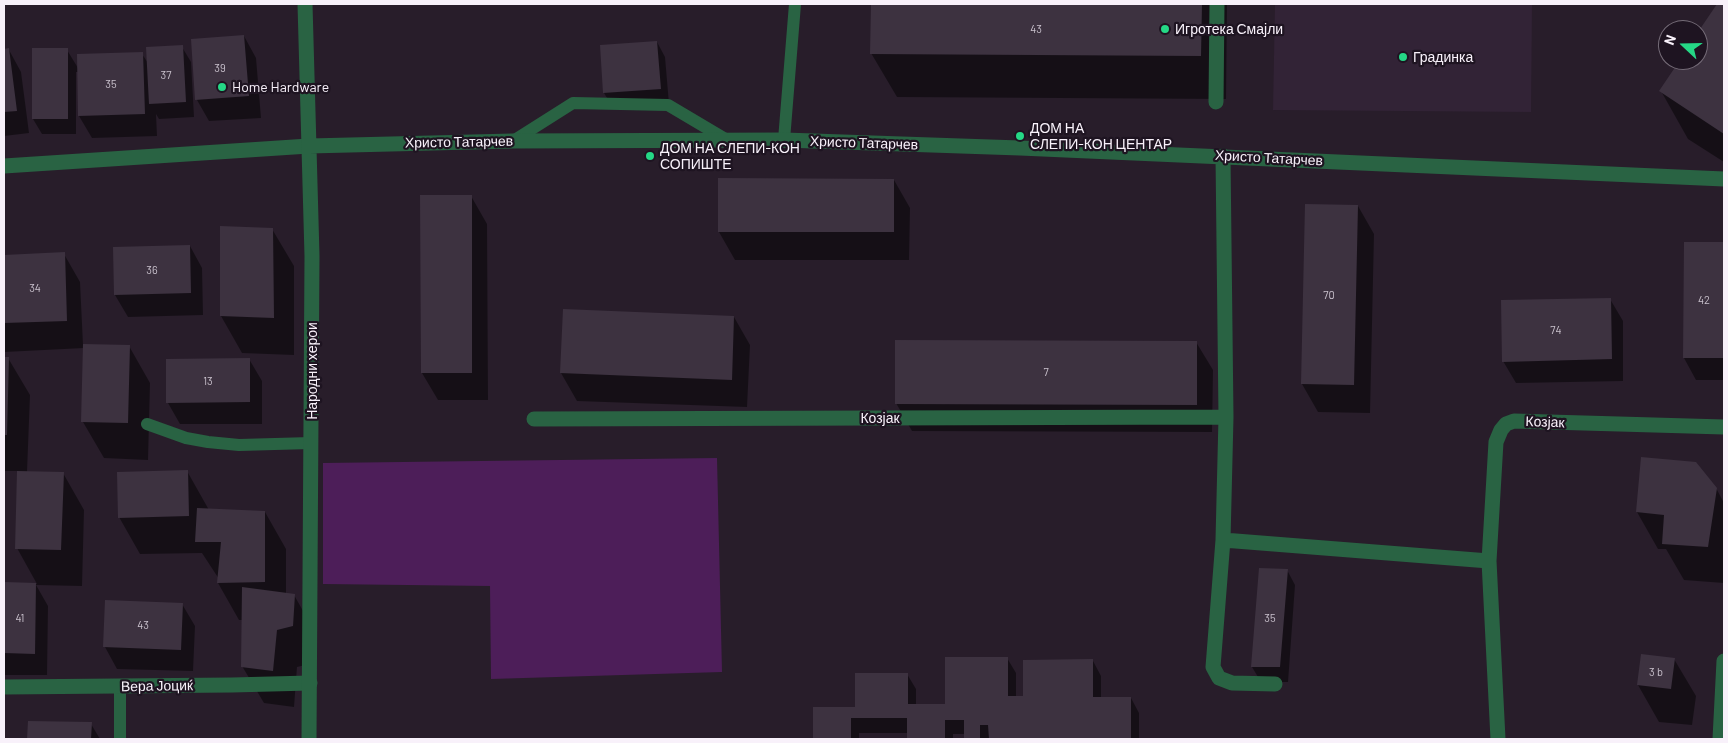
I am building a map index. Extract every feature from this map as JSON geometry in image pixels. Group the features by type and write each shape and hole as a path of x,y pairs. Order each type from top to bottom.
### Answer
{"street":[{"name":"Народни херои","path":"305,4 312,256 309,739"},
{"path":"1216,102 1217,4"},
{"name":"Христо Татарчев","path":"4,166 309,146 513,141 784,140 1223,156 1724,179"},
{"path":"1223,156 1226,417 1223,540 1213,667 1219,678 1232,683 1275,684"},
{"name":"Козјак","path":"534,418 1226,417"},
{"name":"Козјак","path":"1498,739 1489,561 1496,442 1501,430 1506,424 1514,421 1724,427"},
{"path":"1223,540 1489,561"},
{"path":"1720,739 1724,661"},
{"name":"Вера Јоциќ","path":"4,688 310,683"}],"lane":[{"path":"784,140 795,4"},
{"path":"513,141 573,103 668,105 726,140"},
{"path":"146,424 171,433 208,442 239,445 311,443"},
{"path":"120,686 120,739"}],"shaded area":[{"name":"Градинка","path":"1275,4 1532,4 1531,112 1273,110"},
{"path":"717,458 722,672 491,679 490,586 323,584 323,463"}],"building":[{"path":"871,4 1202,4 1201,56 870,54"},
{"path":"1717,4 1724,4 1724,134 1659,91 1673,70 1708,70 1708,20 1706,20"},
{"path":"244,35 249,96 195,100 191,39"},
{"path":"657,41 661,89 603,93 600,45"},
{"path":"183,45 186,102 149,104 146,47"},
{"path":"9,48 17,111 4,112 4,49"},
{"path":"32,48 68,48 68,119 32,119"},
{"path":"143,52 145,114 78,116 77,54"},
{"path":"718,178 894,179 894,232 718,232"},
{"path":"420,195 472,195 472,373 421,373"},
{"path":"1305,204 1358,205 1354,385 1301,384"},
{"path":"220,226 273,228 274,318 220,316"},
{"path":"1684,242 1724,242 1724,358 1683,358"},
{"path":"190,245 191,293 114,295 113,247"},
{"path":"65,252 67,321 4,323 4,255"},
{"path":"1611,298 1612,359 1502,362 1501,300"},
{"path":"563,309 734,316 732,380 560,373"},
{"path":"895,340 1197,341 1197,405 895,404"},
{"path":"83,344 130,345 128,423 81,422"},
{"path":"4,357 9,357 7,435 4,435"},
{"path":"250,358 250,402 166,403 166,359"},
{"path":"1641,457 1696,462 1717,488 1708,547 1662,544 1664,515 1636,512"},
{"path":"188,470 189,516 118,518 117,472"},
{"path":"17,471 64,472 61,550 15,549"},
{"path":"197,508 265,511 265,582 217,583 221,542 195,542"},
{"path":"1259,568 1288,569 1280,667 1251,667"},
{"path":"4,582 36,583 35,654 4,653"},
{"path":"242,587 295,594 293,626 277,630 273,671 241,667"},
{"path":"105,600 183,603 181,650 103,647"},
{"path":"1641,654 1675,658 1671,689 1637,685"},
{"path":"945,657 1008,657 1008,696 1023,696 1023,660 1093,659 1093,697 1131,697 1131,739 989,739 988,725 980,725 980,739 964,739 964,720 945,720 945,739 907,739 907,718 851,718 851,739 813,739 813,707 855,707 855,673 908,673 908,704 945,704"},
{"path":"28,721 92,722 91,739 27,739"}],"place":[{"name":"Игротека Смајли","path":"1165,29"},
{"name":"Градинка","path":"1403,57"},
{"name":"Home Hardware","path":"222,87"},
{"name":"ДОМ НА СЛЕПИ-КОН ЦЕНТАР","path":"1020,136"},
{"name":"ДОМ НА СЛЕПИ-КОН СОПИШТЕ","path":"650,156"}]}
